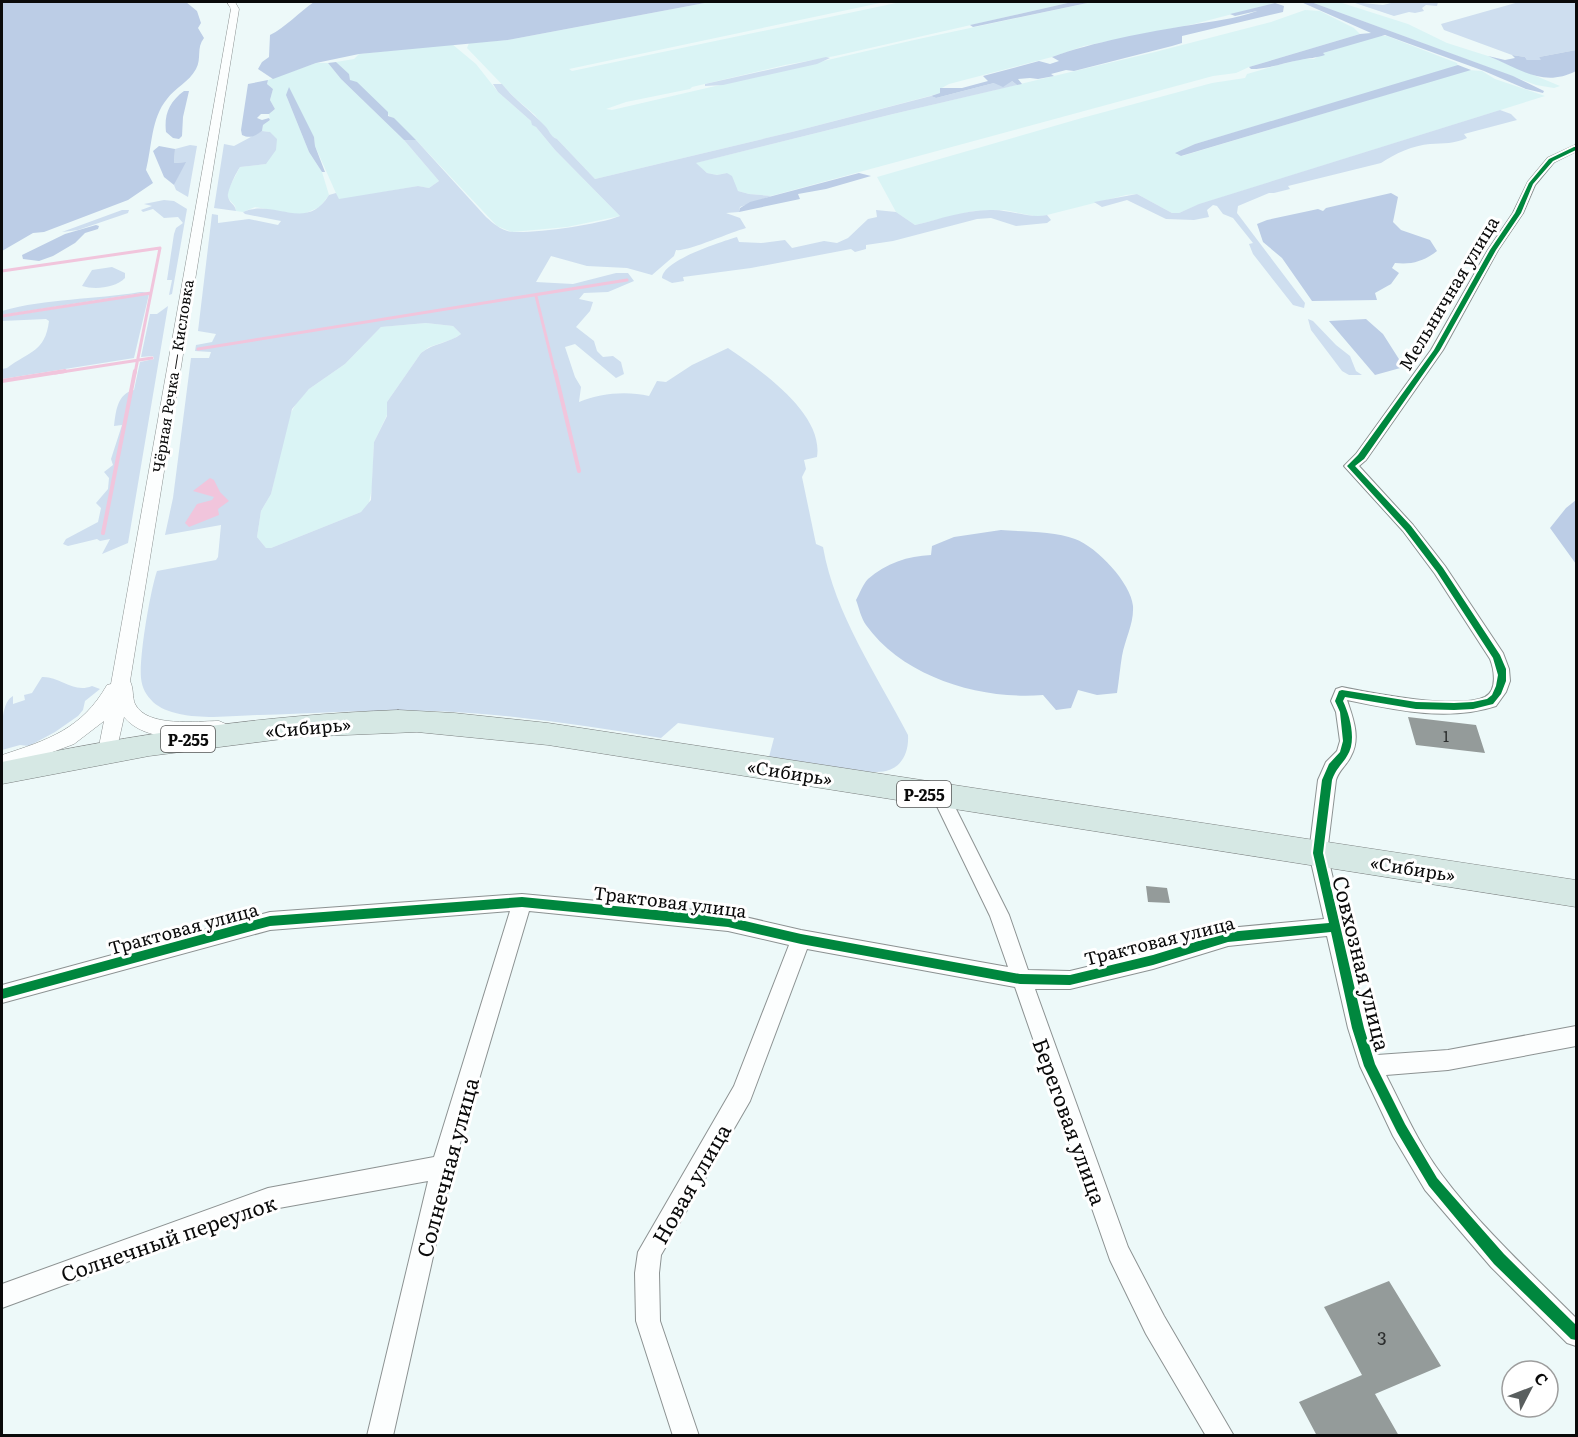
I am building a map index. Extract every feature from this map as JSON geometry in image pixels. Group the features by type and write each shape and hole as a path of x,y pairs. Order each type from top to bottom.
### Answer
{"highway":[{"name":"«Сибирь»","path":"2,773 108,751 321,724 389,722 458,724 548,734 1576,894"}],"street":[{"name":"Чёрная Речка — Кисловка","path":"108,751 150,517 202,183 235,9 231,2"},
{"name":"Мельничная улица","path":"1318,853 1327,780 1332,767 1344,754 1348,741 1344,712 1339,701 1342,693 1401,704 1465,706 1490,702 1500,688 1503,669 1497,657 1440,570 1408,528 1351,466 1361,457 1437,350 1493,250 1518,213 1531,184 1551,160 1576,148"},
{"path":"122,674 127,708 135,717 153,726 269,730"},
{"path":"2,763 77,734 98,717 107,706 122,674"},
{"name":"Береговая улица","path":"941,796 999,915 1118,1252 1155,1324 1221,1436"},
{"name":"Совхозная улица","path":"1318,853 1358,1028 1370,1066 1401,1128 1433,1182 1499,1258 1576,1334"},
{"name":"Трактовая улица","path":"2,994 270,921 522,902 728,922 801,939 1020,979 1070,980 1153,960 1228,937 1334,927"},
{"name":"Солнечная улица","path":"380,1436 442,1167 522,902"},
{"name":"Новая улица","path":"686,1436 648,1321 647,1273 650,1252 742,1093 801,939"},
{"path":"1370,1066 1448,1060 1576,1035"},
{"name":"Солнечный переулок","path":"2,1296 268,1199 442,1167"}],"shaded area":[{"path":"2,2 186,2 197,11 201,23 198,28 204,38 200,46 196,69 190,78 170,95 158,115 146,170 153,183 128,200 44,232 33,233 2,251"},
{"path":"314,2 710,2 508,40 359,54 316,63 273,79 258,69 269,57 270,35"},
{"path":"710,2 885,2 569,69 572,71 901,2 1072,2 835,56 785,65 690,89 626,102 606,109 612,110 914,40 1092,2 1279,2 1194,24 1084,46 1052,57 949,84 940,89 941,93 796,131 595,179 557,139 551,136 535,115 515,98 467,48 469,43 508,40"},
{"path":"1072,2 1092,2 973,27 970,25"},
{"path":"1301,2 1311,2 1513,76 1544,91 1543,93 1526,89 1385,35 1323,53 1325,55 1322,56 1251,69 1249,67 1360,34 1371,33"},
{"path":"1311,2 1339,2 1408,24 1447,43 1488,56 1560,86 1554,88 1536,85"},
{"path":"1352,2 1383,5 1395,2 1438,2 1437,6 1426,5 1422,8 1424,11 1394,16"},
{"path":"1519,2 1576,2 1576,50 1539,57 1542,60 1527,60 1525,57 1512,55 1444,30 1441,24"},
{"path":"1275,3 1284,6 1283,12 1182,36 1182,43 1172,46 1074,71 1066,70 1051,74 1054,76 1018,79 1022,84 1017,85 1012,81 1003,87 994,83 936,98 931,96 940,93 940,88 962,88 988,81 983,76 1039,61 1050,64 1059,61 1052,57 1102,42 1224,20 1257,11 1235,16 1230,14"},
{"path":"1305,10 1320,11 1354,28 1360,34 1249,67 1236,73 1213,76 771,196 738,191 727,173 717,175 707,173 695,163 1155,52 1271,22"},
{"path":"1377,36 1387,36 1457,63 1458,66 1195,144 1176,154 1182,156 1468,70 1482,71 1495,79 1545,96 1200,204 1179,213 1172,213 1137,194 1039,217 1004,210 973,211 915,225 896,212 877,177 1212,83 1245,78 1247,74 1278,65 1303,59 1314,59 1323,53"},
{"path":"452,44 476,64 498,92 531,121 555,150 620,216 567,227 512,232 497,226 416,140 350,80 348,74 336,62 354,59 359,54"},
{"path":"1576,50 1576,71 1553,78 1532,75 1488,56 1505,60 1515,58 1512,55 1525,57 1527,60 1541,60 1539,57"},
{"path":"830,58 817,64 723,85 705,86 705,84"},
{"path":"336,62 349,74 350,80 357,82 388,112 388,116 394,118 416,140 404,140 341,79 328,63"},
{"path":"316,63 328,63 341,79 404,140 439,181 429,188 418,186 339,200 315,146 314,137 286,95 309,152 322,172 329,195 320,207 301,215 255,207 243,212 236,211 228,198 228,190 240,167 266,164 270,132 262,131 263,125 270,120 269,114 275,109 270,100 273,89 267,84 268,80"},
{"path":"1458,65 1471,70 1181,156 1175,153 1195,144"},
{"path":"268,80 267,84 273,89 270,100 275,109 257,118 262,120 269,118 270,120 257,134 250,137 242,135 248,84"},
{"path":"1012,81 1017,85 696,163 707,173 717,175 727,173 732,176 738,191 771,196 740,207 739,212 726,213 740,218 746,228 699,245 676,250 674,256 652,275 627,268 587,266 551,256 536,282 573,284 616,273 628,273 634,281 608,292 584,293 579,299 593,302 590,311 576,327 594,341 597,351 603,357 613,356 621,362 624,374 616,378 575,344 565,347 575,377 581,387 579,402 614,394 649,396 657,381 666,382 692,365 728,348 772,381 800,409 811,424 816,441 817,457 804,460 806,469 802,477 816,544 823,547 837,597 858,644 908,735 904,758 897,766 886,771 875,772 769,757 774,738 678,723 661,738 521,718 436,711 204,717 189,716 163,709 148,697 142,682 143,640 157,571 216,560 218,557 221,525 165,535 173,498 191,358 209,358 211,352 195,351 196,345 212,342 216,334 198,331 212,214 218,215 218,223 249,219 278,225 281,221 243,212 266,209 289,213 310,212 320,206 329,195 336,193 339,199 418,186 429,188 439,181 404,140 416,140 486,217 506,231 552,230 620,216 555,150 531,121 498,92 493,84 502,84 595,179 931,96 936,98 994,83","holes":["426,323 453,326 461,334 421,353 387,402 387,416 374,442 371,500 361,512 266,548 257,537 261,511 271,494 292,409 309,389 345,364 381,327"]},
{"path":"289,87 314,137 325,172 322,172 309,152 286,95"},
{"path":"184,91 189,91 183,117 182,136 179,139 173,138 166,132 167,114 171,104"},
{"path":"1500,110 1511,114 1517,120 1464,134 1467,138 1458,141 1411,148 1381,163 1288,186 1290,189 1269,193 1238,206 1237,213 1305,303 1304,308 1293,305 1253,254 1249,244 1253,243 1233,218 1223,214 1217,206 1213,205 1207,210 1209,217 1194,220 1166,219 1127,200 1102,207 1094,202 1137,194 1172,213 1179,213 1199,204"},
{"path":"262,131 270,132 277,139 276,150 266,164 240,167 228,194 236,211 214,208 224,144 234,146"},
{"path":"190,145 197,146 188,197 176,190 174,185 185,162 174,163 175,149"},
{"path":"159,146 175,149 174,163 186,162 174,185 164,177 153,151"},
{"path":"859,173 871,176 826,189 798,194 800,199 739,212 740,208 750,202"},
{"path":"1391,193 1398,197 1393,222 1401,230 1430,240 1437,251 1418,262 1395,263 1392,268 1399,273 1391,284 1375,293 1377,300 1312,301 1282,258 1263,242 1257,224 1318,209 1323,211 1326,208"},
{"path":"164,200 174,201 187,209 172,294 169,295 172,280 167,280 174,234 176,228 183,223 178,217 164,218 153,209 143,212 141,210 152,206 144,204"},
{"path":"122,210 129,210 128,213 78,230 62,232"},
{"path":"876,210 896,212 915,225 981,210 1033,216 1047,215 1051,220 1047,223 1016,226 991,218 977,219 893,241 866,245 866,249 855,252 851,249 751,268 683,277 684,281 672,283 662,278 665,271 682,258 737,237 739,242 761,243 785,240 792,248 824,241 837,243 848,238 868,219 877,217"},
{"path":"99,226 98,229 85,233 75,243 53,256 39,261 23,259 22,255 65,234"},
{"path":"112,267 125,273 125,278 105,287 82,286 92,270"},
{"path":"149,292 2,315 2,311 53,301"},
{"path":"149,294 134,358 2,379 2,369 7,368 40,345 49,321 46,319 2,321 2,317"},
{"path":"168,306 128,543 102,554 110,539 100,541 97,539 68,546 63,544 66,539 98,522 101,508 96,503 108,489 109,478 104,472 113,465 111,459 122,425 114,426 118,404 124,395 134,390 140,362 154,359 153,356 141,357 150,314 157,314"},
{"path":"1308,319 1313,321 1350,356 1356,371 1362,375 1349,375 1342,371 1311,330"},
{"path":"1366,319 1383,334 1404,367 1375,375 1329,321"},
{"path":"426,323 453,326 461,334 429,347 421,353 387,402 387,415 374,442 372,488 368,507 361,512 266,548 257,537 261,511 271,494 288,418 297,402 309,389 345,364 381,327"},
{"path":"210,478 214,480 220,492 229,501 218,509 219,515 189,527 185,523 197,504 212,500 214,497 193,491"},
{"path":"1576,500 1576,564 1550,528 1566,508"},
{"path":"1001,530 1048,533 1075,539 1093,550 1120,577 1131,597 1133,613 1122,656 1117,693 1097,695 1078,690 1071,708 1056,710 1043,695 1019,696 970,689 922,672 901,659 866,625 856,600 866,581 875,573 898,561 931,555 932,546 954,537"},
{"path":"42,677 49,677 79,688 92,686 100,689 85,701 83,710 78,716 55,732 29,746 20,745 2,750 6,705 13,696 13,704 25,700 24,695 32,693"}],"building":[{"path":"1408,717 1476,725 1485,753 1416,745"},
{"path":"1146,886 1167,888 1170,903 1148,902"},
{"path":"1389,1281 1441,1366 1375,1394 1399,1436 1317,1436 1299,1402 1362,1375 1324,1307"}],"waterway":[{"path":"2,271 160,248 151,293"},
{"path":"198,349 627,280"},
{"path":"2,316 151,293"},
{"path":"138,360 151,293"},
{"path":"536,296 555,373"},
{"path":"138,360 152,358"},
{"path":"55,373 138,360"},
{"path":"135,373 138,360"},
{"path":"2,381 65,371"},
{"path":"103,533 135,371"},
{"path":"555,371 579,471"}],"cycle path":[{"path":"1576,148 1551,160 1531,184 1518,213 1493,250 1437,350 1361,457 1351,466 1408,528 1440,570 1497,657 1502,675 1498,692 1490,702 1454,707 1416,705 1342,693 1339,701 1344,712 1348,741 1344,754 1332,767 1327,780 1318,853 1358,1028 1370,1066 1401,1128 1433,1182 1499,1259 1576,1334"},
{"path":"2,994 270,921 522,902 728,922 801,939 1020,979 1070,980 1153,960 1228,937 1334,927"}]}
